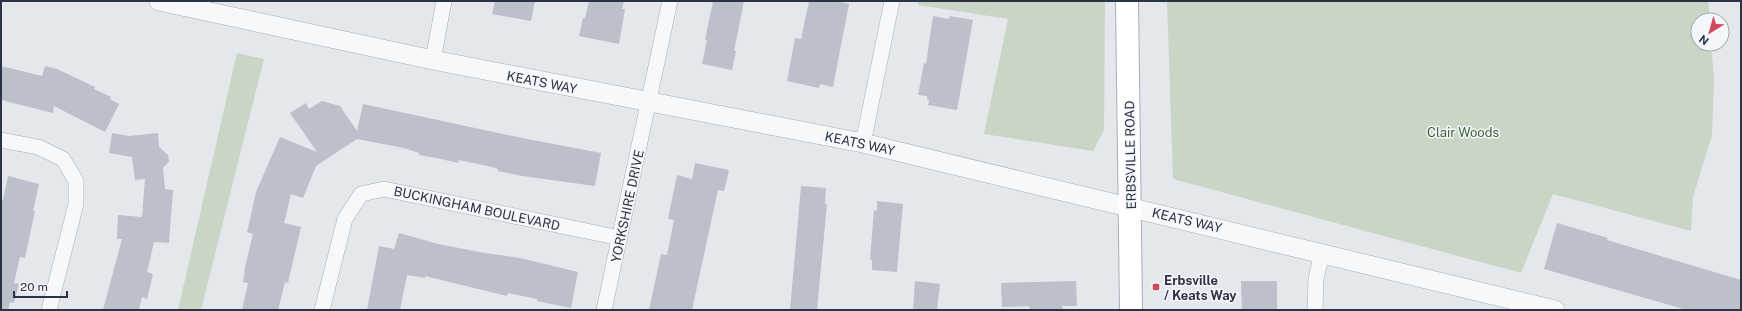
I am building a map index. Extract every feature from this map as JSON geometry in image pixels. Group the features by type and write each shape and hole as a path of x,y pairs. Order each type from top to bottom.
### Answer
{"main road":[{"name":"ERBSVILLE ROAD","path":"1127,1 1131,208 1131,310"}],"street":[{"name":"KEATS WAY","path":"159,1 433,60 649,103 863,143 1554,310"},
{"path":"433,60 444,1"},
{"name":"YORKSHIRE DRIVE","path":"604,310 670,1"},
{"path":"863,143 892,1"},
{"path":"1,140 38,147 63,159 76,181 76,204 49,310"},
{"name":"BUCKINGHAM BOULEVARD","path":"322,310 345,219 361,194 384,189 620,238"},
{"path":"1315,310 1316,279 1322,253"}],"green space":[{"path":"918,1 1105,1 1104,130 1093,151 984,134 1008,19 918,5"},
{"name":"Clair Woods","path":"1167,1 1708,1 1709,12 1690,12 1690,52 1712,52 1714,80 1712,135 1693,197 1691,231 1553,194 1521,273 1173,179"},
{"path":"237,53 264,59 201,310 178,310"}],"building":[{"path":"495,1 535,1 531,21 492,14"},
{"path":"589,1 624,1 622,9 625,9 619,44 579,36"},
{"path":"713,1 744,1 734,51 736,51 732,70 702,64"},
{"path":"809,1 836,1 849,4 833,87 820,84 819,88 787,81 795,38 801,39"},
{"path":"933,16 949,19 950,16 973,20 957,110 928,105 929,100 927,99 927,96 918,95 924,63 926,64"},
{"path":"1,66 42,76 45,66 57,69 95,87 94,89 111,97 110,99 119,104 105,132 54,106 53,113 1,100"},
{"path":"322,101 340,106 357,131 363,104 522,138 601,153 595,186 522,176 498,171 498,169 492,167 459,160 458,163 419,155 419,153 404,148 357,139 316,166 303,198 291,194 284,223 301,227 288,283 285,282 278,310 242,310 248,283 243,282 244,271 253,234 247,232 256,192 280,137 317,152 290,113 306,103 309,109"},
{"path":"112,133 129,136 158,133 159,147 168,155 169,161 163,168 165,189 173,190 169,243 154,242 147,272 153,274 147,299 142,297 139,310 103,310 122,239 117,239 118,215 142,217 145,179 135,180 132,157 109,153"},
{"path":"695,163 729,170 724,191 718,190 692,310 649,310 661,254 667,255 674,220 668,219 677,175 692,179"},
{"path":"8,176 39,184 25,258 20,257 14,283 19,284 14,303 10,302 8,310 1,310 1,199 3,200"},
{"path":"801,186 826,188 825,204 827,204 817,310 790,310"},
{"path":"877,201 903,204 897,272 872,270 872,260 870,259 874,210 877,211"},
{"path":"1557,223 1608,238 1607,240 1741,280 1741,310 1687,310 1544,269"},
{"path":"399,233 438,244 520,258 578,272 571,308 508,293 507,296 425,276 425,278 407,275 400,310 367,310 379,246 394,249"},
{"path":"915,281 940,284 937,310 913,310"},
{"path":"1076,281 1077,306 1062,306 1063,310 1030,310 1029,306 1002,307 1001,283"},
{"path":"1241,281 1277,281 1277,310 1242,310"}],"place":[{"name":"Erbsville / Keats Way","path":"1156,287"}]}
